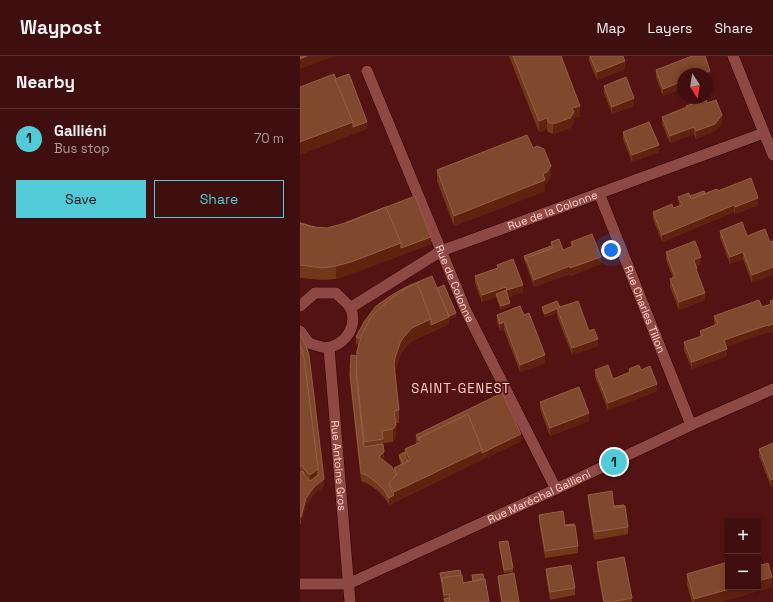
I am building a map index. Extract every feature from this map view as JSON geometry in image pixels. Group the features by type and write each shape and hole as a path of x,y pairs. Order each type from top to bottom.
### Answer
{"street":[{"path":"733,56 773,155"},
{"name":"Rue de Colonne","path":"367,72 466,311 556,490"},
{"name":"Rue de la Colonne","path":"350,308 441,251 764,133"},
{"name":"Rue Charles Tillon","path":"599,193 691,425"},
{"path":"300,306 315,293 336,293 350,308 353,320 350,333 341,343 329,348 309,343 300,331"},
{"name":"Rue Antoine Gros","path":"329,348 350,602"},
{"name":"Rue Maréchal Gallieni","path":"300,584 348,584 556,490 691,425 773,389"}],"building":[{"path":"300,56 307,56 300,59"},
{"path":"513,56 561,56 580,106 572,108 574,112 570,118 553,124 548,122 547,118 539,121"},
{"path":"590,56 623,56 625,61 597,72"},
{"path":"692,56 705,56 709,68 677,68 677,83 663,89 656,70"},
{"path":"334,74 353,122 300,142 300,87"},
{"path":"349,74 367,122 353,127 353,122 335,79"},
{"path":"626,77 634,98 612,107 604,86"},
{"path":"716,100 722,115 715,124 696,131 694,127 670,136 662,117 687,107 686,106 692,104 713,104 713,101"},
{"path":"649,122 659,145 632,155 623,132"},
{"path":"527,135 533,148 537,146 544,149 551,166 547,172 543,174 545,180 454,216 437,170"},
{"path":"751,178 758,198 735,207 734,205 662,235 653,212 672,204 673,208 682,205 678,197 689,193 691,199 717,189 718,191"},
{"path":"704,191 705,193 691,199 690,196"},
{"path":"415,196 431,237 401,248 401,243 386,207"},
{"path":"386,207 401,243 351,262 336,266 323,268 300,265 300,223 313,227 327,228 349,222"},
{"path":"742,222 747,236 765,229 770,242 773,241 773,267 752,275 743,252 730,257 720,231"},
{"path":"592,234 601,257 570,268 570,266 534,280 526,258 553,248 551,242 559,239 563,250 573,246 571,242"},
{"path":"695,241 701,257 694,260 705,293 679,302 670,279 675,277 666,252"},
{"path":"551,246 552,248 526,258 526,261 524,256"},
{"path":"513,259 523,285 507,290 506,287 482,295 475,276 498,268 497,265"},
{"path":"432,276 449,317 431,325 431,319 417,283 393,297 378,310 372,316 362,334 361,339 356,337 364,322 376,306 406,287"},
{"path":"417,283 431,319 412,328 400,343 395,358 394,365 399,410 394,411 396,425 393,429 382,431 383,439 364,442 356,368 357,351 362,334 372,316 378,310 393,297"},
{"path":"444,285 456,313 449,316 437,288"},
{"path":"506,290 510,303 501,306 496,294"},
{"path":"759,300 762,307 771,304 770,301 773,300 773,324 724,340 727,349 692,362 684,342 702,336 700,331 718,324 714,316"},
{"path":"557,301 560,307 545,314 542,307"},
{"path":"578,301 589,331 594,329 598,339 572,348 557,308"},
{"path":"520,306 524,315 529,313 545,355 520,365 504,322 500,324 497,315"},
{"path":"300,334 309,355 324,479 314,487 306,498 301,517 300,472 303,471 310,481 318,475 318,469 304,358 300,344"},
{"path":"300,344 304,358 318,469 310,475 303,466 300,466"},
{"path":"351,355 357,356 356,373 364,447 383,444 384,452 379,457 392,467 396,475 389,483 394,495 389,498 377,483 361,473 350,374"},
{"path":"608,365 613,379 630,372 629,369 639,365 641,370 650,366 657,384 608,403 595,370"},
{"path":"579,387 589,413 550,428 540,402"},
{"path":"502,393 521,434 482,453 468,414 419,438 419,441 416,435"},
{"path":"468,414 482,450 394,492 389,483 397,474 394,468 410,460 405,449 421,442 419,438"},
{"path":"773,443 773,479 771,480 759,449"},
{"path":"405,452 405,456 408,461 403,464 399,455"},
{"path":"612,491 614,508 625,506 628,527 594,532 588,495"},
{"path":"614,506 624,506 614,508"},
{"path":"563,511 565,526 575,525 578,546 545,551 539,515"},
{"path":"508,541 513,568 504,570 499,542"},
{"path":"624,557 632,598 613,602 604,602 597,562"},
{"path":"725,563 725,590 726,590 694,599 687,574"},
{"path":"768,563 772,577 761,580 761,565"},
{"path":"571,565 575,588 550,592 546,569"},
{"path":"460,570 461,575 442,578 442,582 440,573"},
{"path":"514,573 519,602 502,602 498,576"},
{"path":"483,574 484,579 473,581 472,575"},
{"path":"462,575 463,583 485,579 489,602 450,602 449,594 444,595 442,578"},
{"path":"449,598 450,602 445,602 444,599"}],"place":[{"name":"Galliéni","path":"614,462"}],"district":[{"name":"SAINT-GENEST","path":"461,388"}]}
